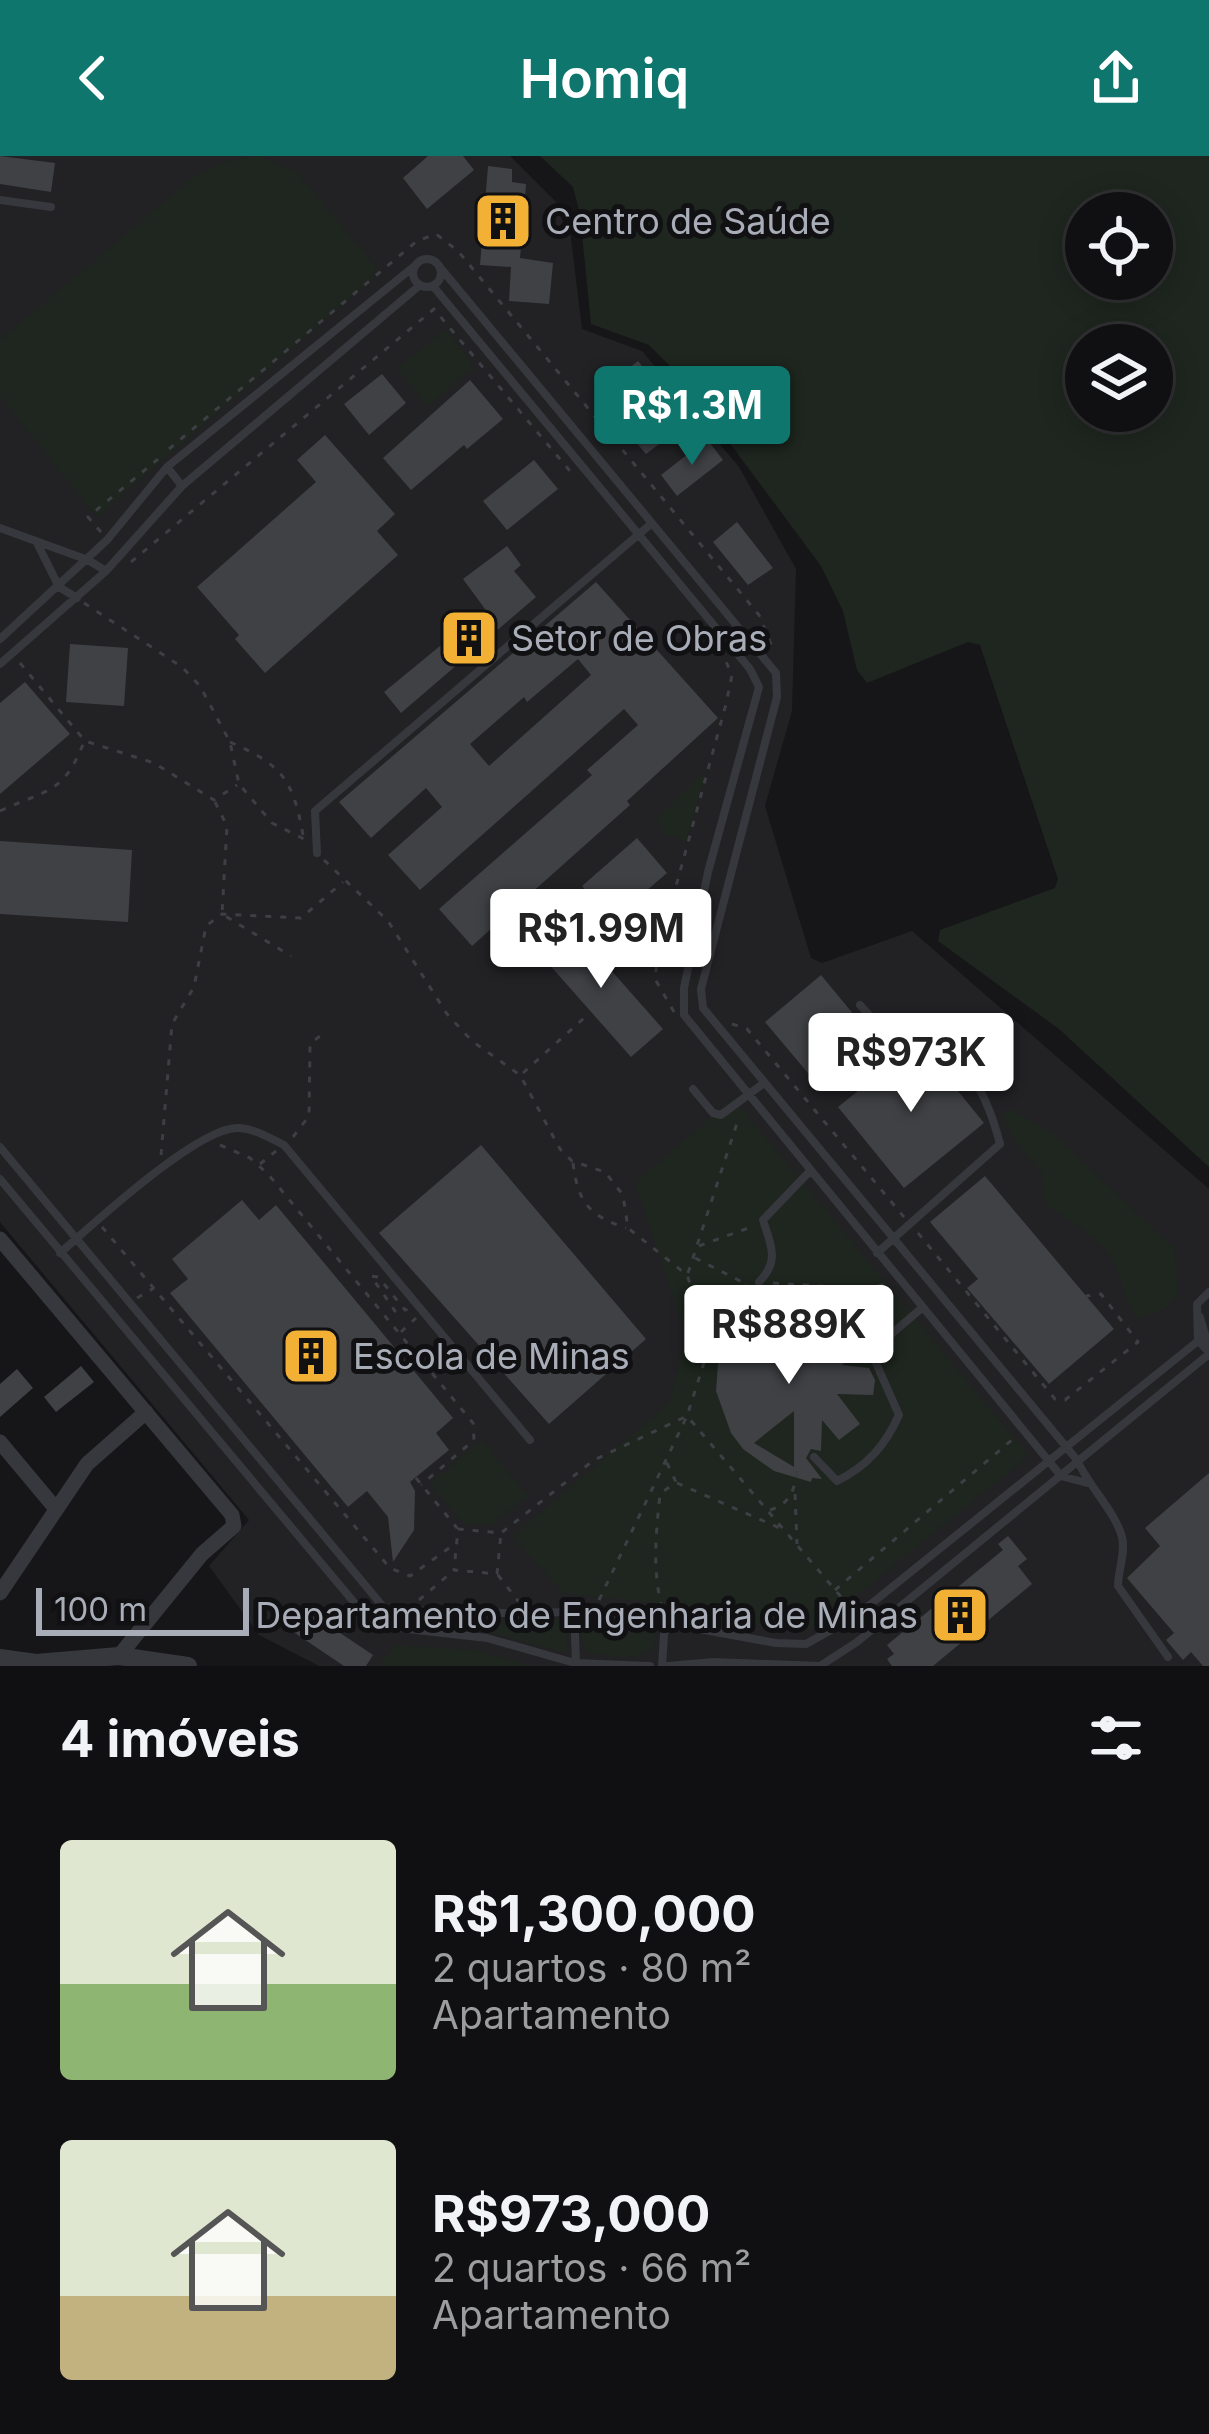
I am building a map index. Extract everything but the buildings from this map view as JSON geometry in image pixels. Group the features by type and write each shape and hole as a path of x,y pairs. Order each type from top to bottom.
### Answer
{"street":[{"path":"0,1239 232,1515 234,1526 202,1554 119,1655"},
{"path":"0,1592 87,1464 146,1412"},
{"path":"0,1442 56,1509"},
{"path":"0,1658 40,1664 119,1655 188,1666"}],"lane":[{"path":"0,200 51,208"},
{"path":"0,639 88,560 167,467 417,264 428,260 439,266 776,673 777,697 701,989 703,1008 1077,1460 1087,1484 1121,1532 1118,1586 1168,1657"},
{"path":"417,264 414,273 420,285"},
{"path":"434,286 441,275 439,266"},
{"path":"0,664 106,571 182,486 420,285 434,286 750,669 759,687 708,872 684,988 684,1015 1061,1476 1087,1484"},
{"path":"167,467 182,486"},
{"path":"316,853 315,811 652,523"},
{"path":"0,528 106,571"},
{"path":"35,540 59,587 77,598"},
{"path":"708,872 729,878"},
{"path":"860,1005 892,1040 911,1035 959,1059 991,1109 1000,1144 878,1252"},
{"path":"693,1090 713,1113 722,1114 764,1083"},
{"path":"60,1253 160,1168 217,1132 237,1127 284,1144 530,1440"},
{"path":"0,1147 385,1609 528,1614 595,1610 776,1643 806,1644 856,1616 1198,1341"},
{"path":"759,1282 774,1257 763,1220 810,1171"},
{"path":"0,1179 373,1625 487,1638 576,1664 650,1666"},
{"path":"814,1456 837,1481 871,1460 890,1436 899,1415 876,1364 876,1347 934,1290"},
{"path":"1209,1292 1197,1304 1198,1341 1209,1351"},
{"path":"1197,1304 1209,1351"},
{"path":"151,1363 169,1349"},
{"path":"665,1620 665,1666 714,1662 820,1666 857,1642 1209,1351"},
{"path":"264,1495 280,1481"},
{"path":"574,1611 576,1664"}],"path":[{"path":"107,540 88,517 417,241 436,234 458,251 759,615 778,666"},
{"path":"128,564 434,309 583,486"},
{"path":"77,598 182,667 200,686 230,742 239,784 272,823 303,837 343,882 388,921 447,1014 472,1041 520,1075 560,1149 572,1161 604,1172 623,1195 628,1228"},
{"path":"677,1016 655,979 658,952 726,704 732,675 723,653"},
{"path":"13,655 85,741 154,763 214,800 227,826 222,914"},
{"path":"0,811 45,794 71,776 85,741"},
{"path":"230,742 267,758 282,777 296,796 303,837"},
{"path":"214,800 239,784"},
{"path":"160,1168 172,1024 194,987 206,926 222,914 302,918 343,882"},
{"path":"222,914 291,956"},
{"path":"720,1016 747,1029 1055,1399 1065,1400 1138,1342 1101,1294 1086,1296"},
{"path":"520,1075 584,1018"},
{"path":"259,1166 297,1134 308,1116 310,1044 325,1032"},
{"path":"687,1275 746,1095"},
{"path":"220,1144 259,1166 473,1423 474,1440 422,1485"},
{"path":"572,1161 577,1192 599,1219 628,1228 687,1275 710,1344"},
{"path":"108,1219 102,1226 390,1568 410,1576 457,1542"},
{"path":"696,1247 737,1235 763,1220"},
{"path":"693,1257 748,1285"},
{"path":"390,1322 395,1311 373,1282 374,1274 406,1310 419,1310"},
{"path":"697,1304 759,1282 864,1289 902,1282"},
{"path":"595,1610 687,1416 710,1344 748,1285"},
{"path":"839,1287 881,1344"},
{"path":"130,1303 154,1288"},
{"path":"399,1333 419,1310"},
{"path":"687,1416 856,1616"},
{"path":"458,1529 501,1533 594,1460 687,1416"},
{"path":"835,1590 1016,1436 1013,1426"},
{"path":"665,1460 676,1482 787,1532"},
{"path":"797,1544 794,1492 798,1465"},
{"path":"406,1612 454,1570 458,1529 416,1478"},
{"path":"665,1620 654,1576 655,1538 660,1494 676,1482"},
{"path":"769,1511 781,1507 794,1492"},
{"path":"501,1533 497,1574 528,1614"},
{"path":"454,1570 497,1574"}],"shaded area":[{"path":"0,156 510,156 568,214 582,329 642,351 739,467 796,569 792,711 765,806 811,958 822,963 912,931 1209,1189 1209,1666 319,1666 259,1635 209,1566 249,1520 0,1222"},
{"path":"258,156 297,172 376,267 373,278 97,517 0,396 0,340 196,175 227,161"},
{"path":"540,156 1209,156 1209,1167 1059,1029 938,941 940,930 1055,888 1058,879 980,645 968,642 867,683 857,670 843,611 821,566 680,376 649,345 591,324 573,187"},
{"path":"441,332 448,332 471,361 470,370 428,406 397,369"},
{"path":"707,769 685,845 677,836 666,836 656,820"},
{"path":"733,1098 1029,1456 822,1623 793,1630 651,1602 563,1593 513,1536 669,1403 686,1335 635,1183"},
{"path":"1011,1109 1052,1133 1174,1248 1178,1295 1163,1310 1138,1319 1104,1248 1045,1205 1042,1173 1015,1141 1002,1115"},
{"path":"481,1440 528,1496 490,1525 464,1524 430,1484"},
{"path":"603,1619 644,1624 656,1636 653,1645 630,1657 589,1653 580,1637 583,1628"},
{"path":"565,1622 568,1648 564,1652 479,1630 480,1624"},
{"path":"396,1645 473,1650 532,1666 378,1666"}],"place":[{"name":"Centro de Saúde","path":"503,221"},
{"name":"Setor de Obras","path":"469,638"},
{"name":"Escola de Minas","path":"311,1356"},
{"name":"Departamento de Engenharia de Minas","path":"960,1615"}]}
